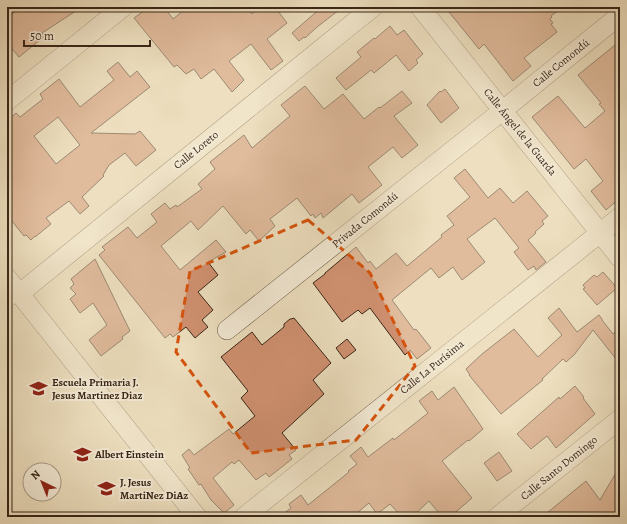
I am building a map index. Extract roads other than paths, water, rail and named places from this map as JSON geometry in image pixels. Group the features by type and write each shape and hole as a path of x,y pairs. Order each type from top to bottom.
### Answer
{"street":[{"path":"7,101 123,7"},
{"name":"Calle Loreto","path":"13,299 373,7"},
{"name":"Calle Ángel de la Guarda","path":"420,7 620,258"},
{"name":"Calle Comondú","path":"502,110 620,15"},
{"name":"Privada Comondú","path":"227,330 502,110"},
{"name":"Calle La Purísima","path":"244,517 620,217"},
{"path":"7,278 13,299 197,517"},
{"name":"Calle Santo Domingo","path":"497,517 620,419"}],"place":[{"name":"Escuela Primaria J. Jesus Martinez Diaz","path":"39,388"},
{"name":"Albert Einstein","path":"82,454"},
{"name":"J. Jesus MartiNez DiAz","path":"107,488"}]}
